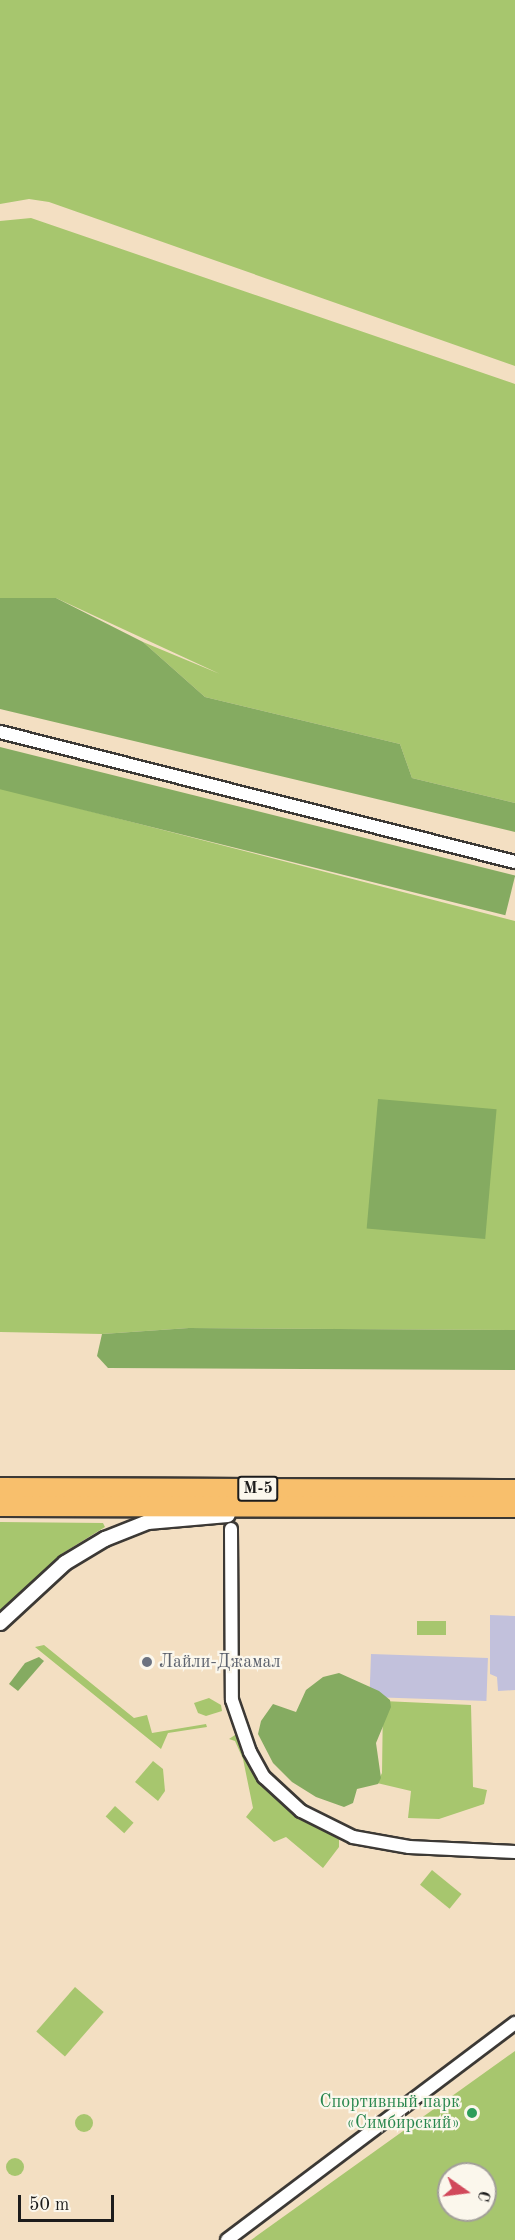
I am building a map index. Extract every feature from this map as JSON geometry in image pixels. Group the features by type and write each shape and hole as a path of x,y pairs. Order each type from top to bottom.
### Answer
{"highway":[{"name":"М-5","path":"0,1488 515,1490"},
{"name":"М-5","path":"0,1506 515,1507"}],"street":[{"path":"0,732 515,862"},
{"path":"0,1623 65,1563 105,1539 148,1522 330,1505"},
{"path":"231,1529 232,1700 234,1715 264,1777 301,1811 353,1837 409,1847 515,1852"},
{"path":"227,2240 515,2023"}],"shaded area":[{"path":"490,1615 515,1616 515,1690 498,1691 497,1677 490,1674"},
{"path":"371,1654 488,1658 486,1701 369,1697"}],"green space":[{"path":"0,0 515,0 515,366 49,202 29,199 0,204"},
{"path":"31,218 515,384 515,803 412,778 400,744 205,697 143,642 220,674 56,598 0,598 0,221"},
{"path":"0,598 56,598 143,642 205,697 400,744 412,778 515,803 515,832 0,709"},
{"path":"0,747 515,875 505,915 0,789"},
{"path":"0,788 515,921 515,1330 189,1328 102,1334 0,1332"},
{"path":"378,1099 497,1109 485,1239 367,1229"},
{"path":"189,1328 515,1330 515,1370 108,1368 97,1356 102,1334"},
{"path":"0,1522 103,1523 105,1527 63,1553 0,1611"},
{"path":"417,1621 446,1621 446,1635 417,1635"},
{"path":"44,1645 134,1718 147,1715 152,1733 206,1724 207,1727 168,1733 161,1749 35,1647"},
{"path":"39,1657 44,1661 18,1691 9,1684 25,1663"},
{"path":"339,1673 379,1691 390,1700 391,1707 376,1743 381,1778 378,1784 357,1789 353,1803 344,1807 316,1797 292,1782 273,1763 258,1734 261,1721 273,1704 296,1712 306,1690 323,1677"},
{"path":"209,1698 221,1705 222,1711 206,1716 198,1713 194,1703"},
{"path":"383,1701 471,1705 473,1787 487,1790 484,1804 439,1819 408,1818 411,1791 377,1783 382,1773"},
{"path":"238,1733 299,1814 339,1838 339,1847 323,1868 286,1837 274,1842 246,1817 253,1808 243,1759 235,1741 229,1739"},
{"path":"153,1761 163,1769 165,1791 158,1801 135,1782"},
{"path":"115,1806 134,1823 124,1833 106,1816"},
{"path":"432,1870 462,1894 450,1909 420,1885"},
{"path":"75,1987 104,2012 65,2056 36,2032"},
{"name":"Спортивный парк «Симбирский»","path":"515,2051 515,2240 251,2240"},
{"path":"80,2114 88,2114 93,2119 91,2130 80,2132 75,2127 75,2119"},
{"path":"15,2158 21,2161 24,2167 21,2173 15,2176 9,2173 6,2167 9,2161"}],"place":[{"name":"Лайли-Джамал","path":"147,1662"},
{"name":"Спортивный парк «Симбирский»","path":"472,2113"}]}
